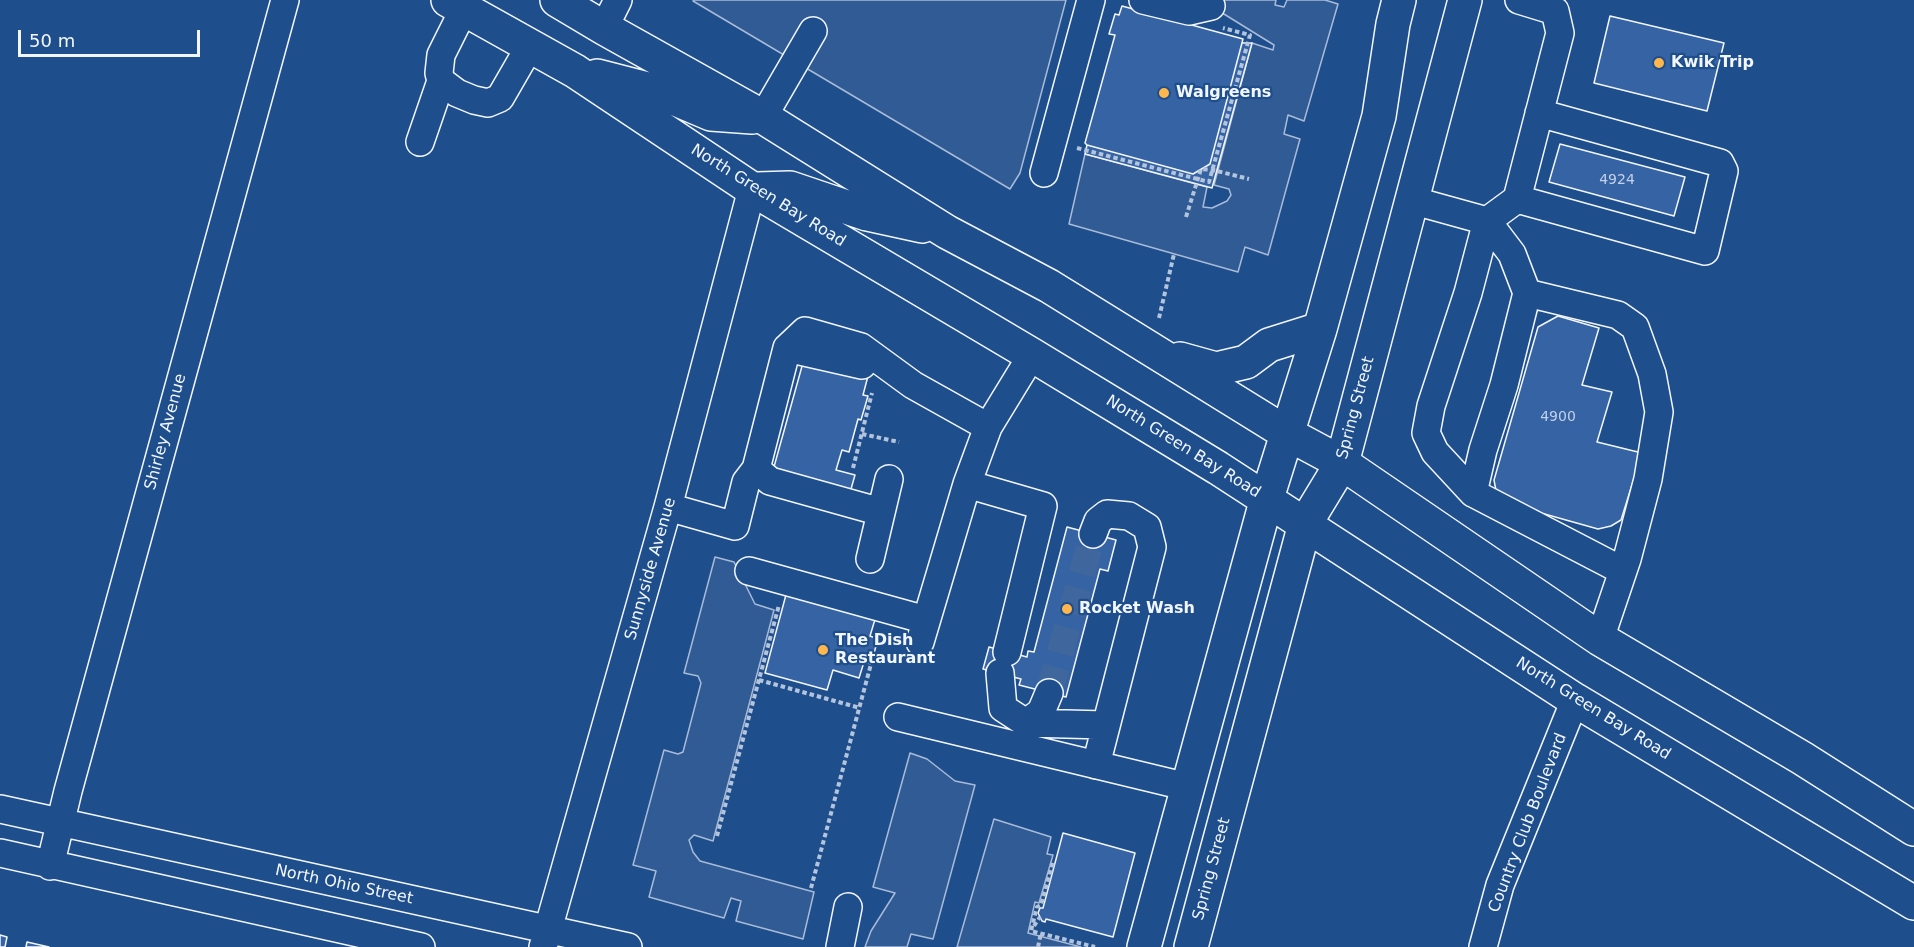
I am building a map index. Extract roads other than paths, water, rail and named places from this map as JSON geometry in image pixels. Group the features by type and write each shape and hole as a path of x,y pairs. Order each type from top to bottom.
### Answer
{"main road":[{"path":"557,0 611,14 763,117 947,232 1049,286 1288,434 1342,463 1600,639 1802,758 1914,829"},
{"path":"1144,947 1267,498 1320,329 1379,116 1393,24 1399,0"},
{"name":"Spring Street","path":"1191,947 1305,524 1342,463 1465,0"},
{"name":"North Green Bay Road","path":"456,5 575,71 752,189 1267,498 1575,700 1914,903"},
{"path":"575,71 660,92 711,114 763,117"},
{"path":"752,189 790,188 867,214 947,232"},
{"path":"1158,353 1216,369 1246,362 1269,345 1320,329"}],"street":[{"name":"Shirley Avenue","path":"50,866 59,823 285,0"},
{"path":"1044,173 1091,0"},
{"path":"1143,0 1190,12 1212,11"},
{"path":"1519,0 1555,11 1560,33 1517,199 1487,221 1468,293 1431,405 1426,433 1435,452 1473,493 1623,571"},
{"path":"420,142 441,81 439,73 441,55 456,5"},
{"path":"763,117 813,31"},
{"path":"441,81 456,93 474,100 488,102 501,98 530,46"},
{"path":"1517,199 1705,251 1724,171 1720,163 1539,113"},
{"name":"Sunnyside Avenue","path":"545,938 668,507 752,189"},
{"path":"1411,200 1487,221 1512,254 1527,293 1473,493"},
{"path":"1527,293 1618,315 1635,327 1652,374 1659,412 1648,478 1623,571 1600,639"},
{"path":"668,507 735,526 746,482 756,469 787,348 805,332 861,347 911,394 988,427"},
{"path":"749,571 923,631 967,484 988,427 1032,355"},
{"path":"756,469 770,482 881,512"},
{"path":"870,559 889,479"},
{"path":"967,484 1043,506 1004,663 1003,708 1026,723 1106,725"},
{"path":"1092,534 1098,521 1107,514 1129,516 1148,527 1152,547 1096,765"},
{"path":"1026,723 1041,712 1050,693"},
{"name":"Country Club Boulevard","path":"1483,947 1500,885 1575,700"},
{"path":"898,717 1188,787"},
{"name":"North Ohio Street","path":"0,809 545,938 628,947"},
{"path":"0,854 421,947"},
{"path":"840,947 848,907"}],"tunnel":[{"path":"1049,693 1093,534"}],"place":[{"name":"Kwik Trip","path":"1659,63"},
{"name":"Walgreens","path":"1164,93"},
{"name":"Rocket Wash","path":"1067,609"},
{"name":"The Dish Restaurant","path":"823,650"}]}
